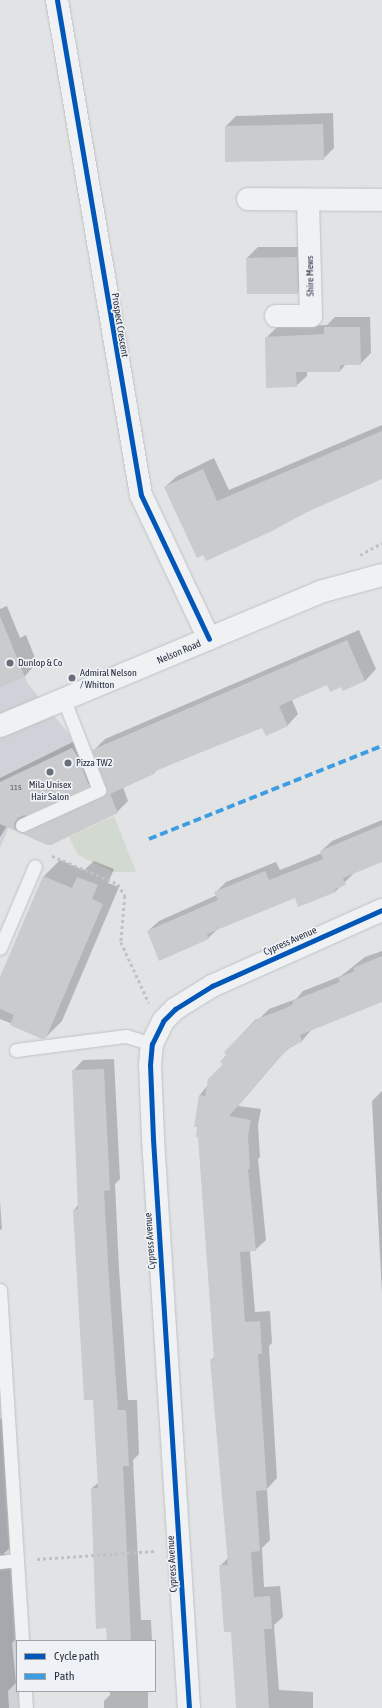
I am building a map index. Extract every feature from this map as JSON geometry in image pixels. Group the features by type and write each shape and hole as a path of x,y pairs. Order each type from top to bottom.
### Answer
{"street":[{"name":"Prospect Crescent","path":"57,0 141,495 209,639"},
{"path":"248,199 308,201 382,200"},
{"name":"Shire Mews","path":"276,316 311,316 308,201"},
{"name":"Nelson Road","path":"0,726 320,592 382,575"},
{"name":"Cypress Avenue","path":"189,1708 153,1139 150,1065 152,1044 164,1021 175,1009 212,986 382,910"}],"lane":[{"path":"22,825 99,790 64,700"},
{"path":"0,948 35,866"},
{"path":"16,1050 126,1036 152,1044"},
{"path":"0,1290 22,1640"},
{"path":"0,1562 16,1560"},
{"path":"25,1692 26,1708"}],"path":[{"path":"48,854 118,884 125,896 121,942 124,954 146,1000 164,1021"},
{"path":"16,1560 180,1550"}],"shaded area":[{"path":"0,617 28,684 69,734 91,787 9,827 0,848"},
{"path":"114,816 136,872 112,872 78,855 69,837"},
{"path":"0,1306 17,1640 16,1692 30,1692 32,1708 0,1708"}],"building":[{"path":"323,124 324,160 225,162 225,126"},
{"path":"297,257 298,294 247,294 246,258"},
{"path":"324,327 360,327 361,365 340,365 340,372 296,372 297,387 266,388 265,337 324,334"},
{"path":"382,431 382,479 305,513 272,531 206,561 203,555 197,558 164,487 203,469 217,501"},
{"name":"Dunlop & Co","path":"0,616 25,677 0,687"},
{"path":"347,640 365,681 343,691 341,687 330,692 327,685 279,706 288,726 266,736 262,728 153,772 154,774 110,794 118,813 51,845 47,845 0,824 0,782 72,748 78,757 89,786 18,818 14,824 15,829 21,833 25,832 105,795 106,787 92,750"},
{"path":"382,825 382,862 343,878 346,885 335,889 336,892 298,907 295,898 207,934 209,939 159,961 147,931 218,900 214,892 265,871 269,880 323,859 320,851"},
{"path":"43,876 72,888 77,877 98,885 92,899 103,904 46,1038 42,1039 10,1025 14,1015 0,1009 0,977"},
{"path":"382,956 382,1002 300,1035 302,1042 292,1046 277,1060 229,1116 251,1120 248,1136 250,1169 248,1169 256,1251 240,1252 245,1322 260,1321 262,1354 258,1354 267,1490 256,1491 260,1551 251,1552 254,1597 270,1596 272,1629 264,1629 269,1708 236,1708 231,1632 224,1632 219,1565 228,1565 210,1359 214,1359 198,1137 196,1137 197,1127 194,1127 199,1095 205,1096 208,1079 223,1064 220,1062 226,1055 224,1052 257,1019 286,1008 293,1004 292,1001 340,982 338,978 355,971 353,968"},
{"path":"104,1069 110,1190 104,1191 109,1280 118,1410 126,1410 129,1466 123,1466 131,1640 107,1640 106,1628 96,1629 91,1488 98,1488 93,1400 84,1400 73,1210 78,1209 72,1070"}],"marked path":[{"path":"149,839 382,746"}],"cycle path":[{"path":"57,0 141,495 209,639"},
{"path":"189,1708 153,1139 150,1065 152,1044 163,1021 175,1009 212,986 382,910"}],"place":[{"name":"Dunlop & Co","path":"10,663"},
{"name":"Admiral Nelson / Whitton","path":"72,678"},
{"name":"Pizza TW2","path":"68,763"},
{"name":"Mila Unisex Hair Salon","path":"50,772"}]}
